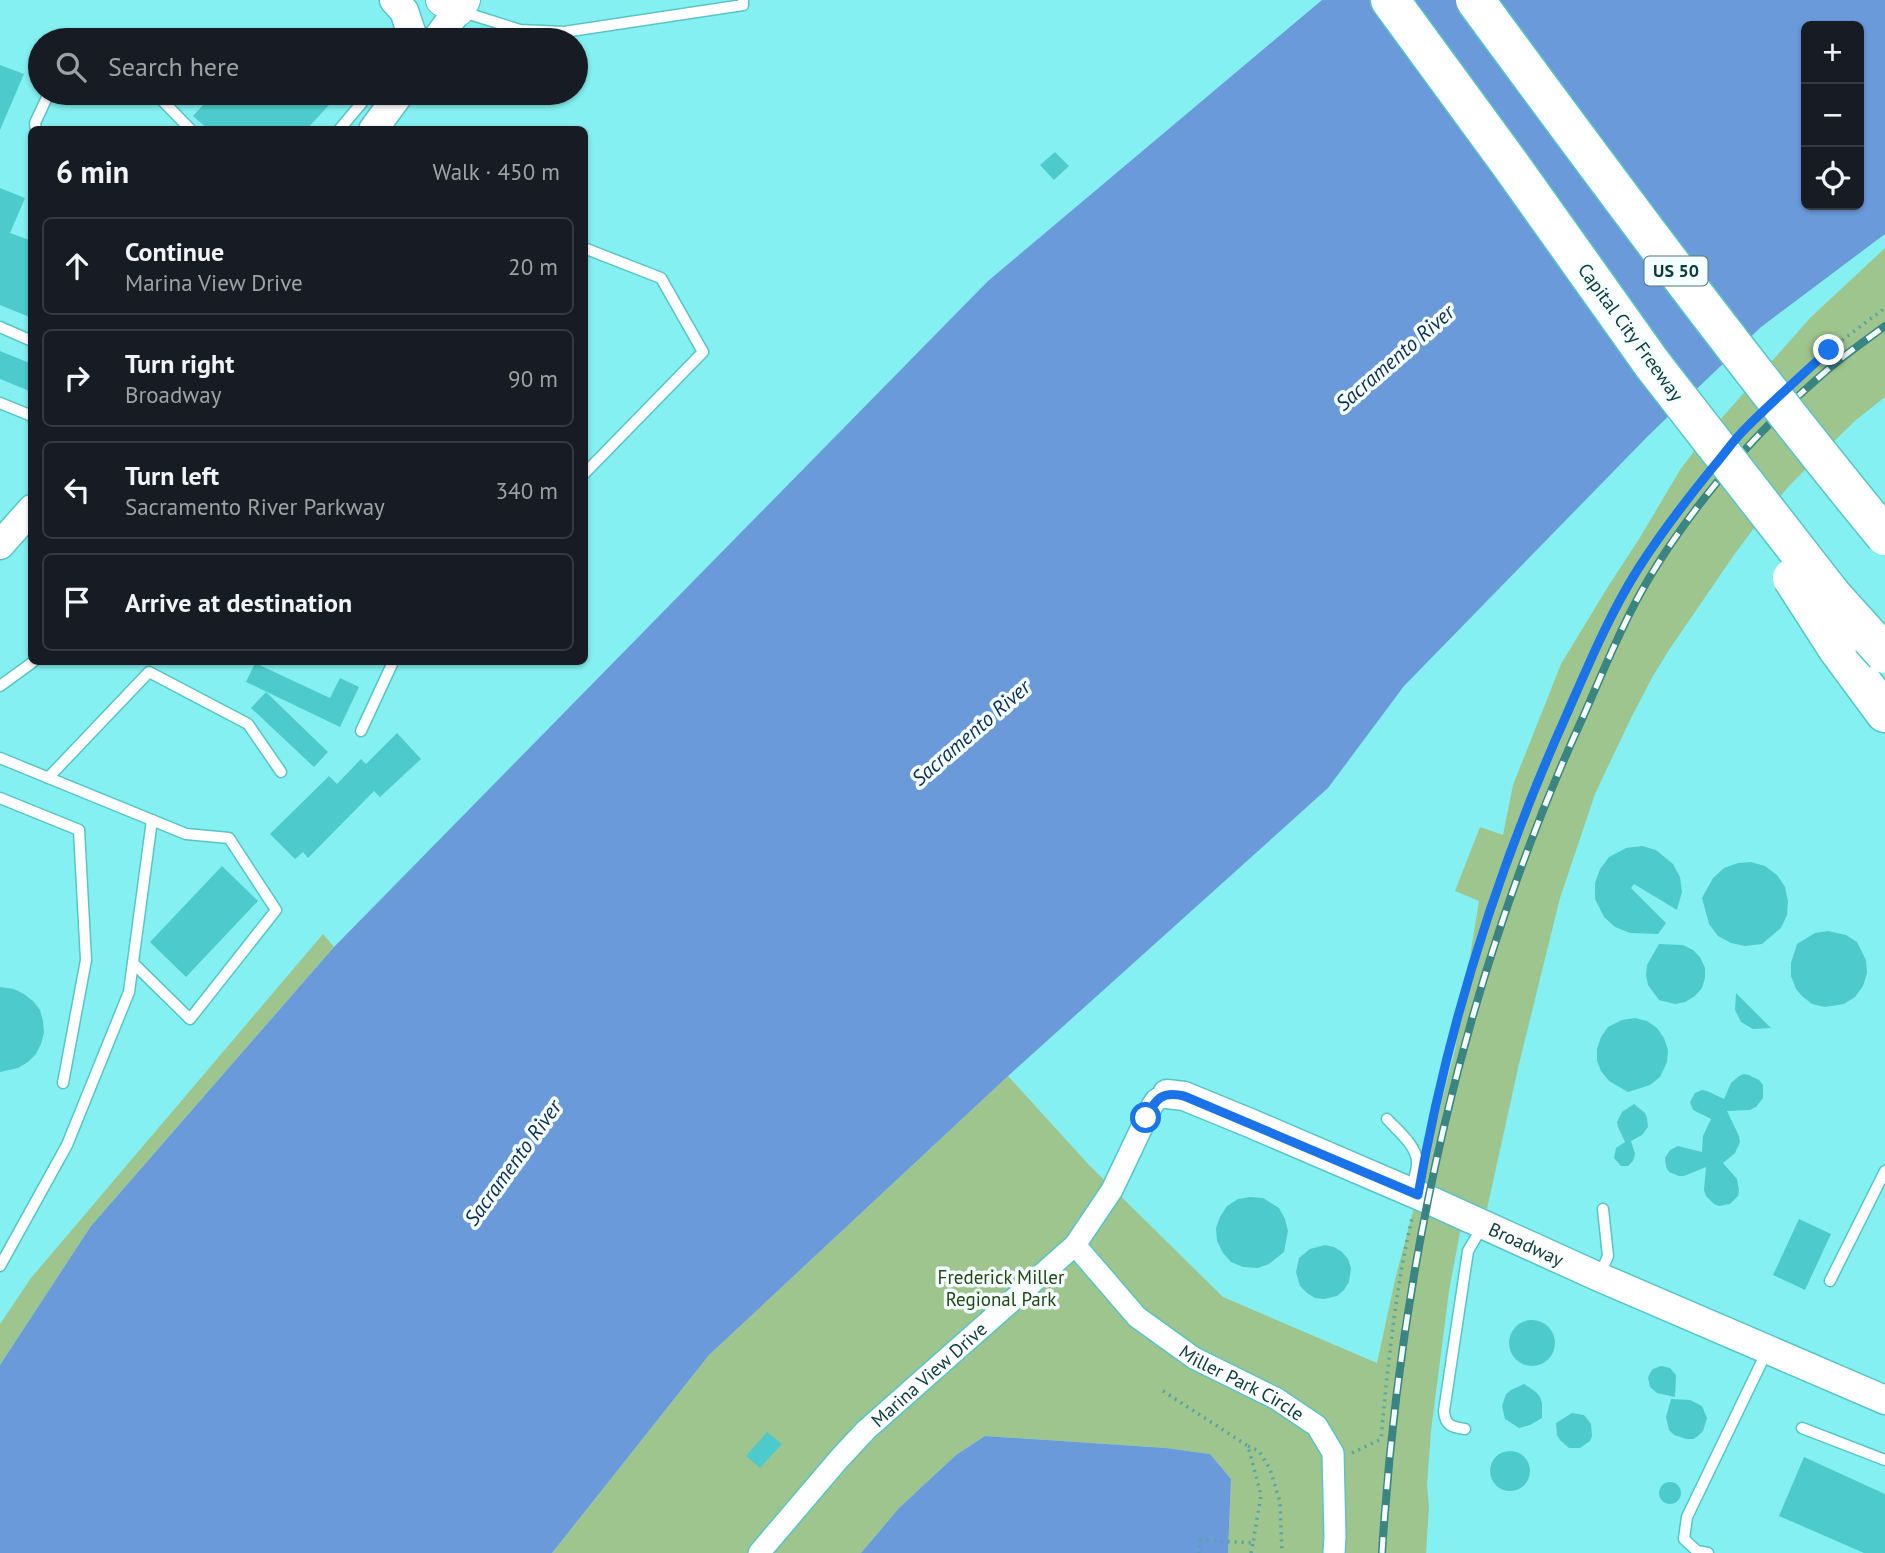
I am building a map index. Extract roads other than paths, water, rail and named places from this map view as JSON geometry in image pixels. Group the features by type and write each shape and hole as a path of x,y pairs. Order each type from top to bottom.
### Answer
{"highway":[{"name":"Capital City Freeway","path":"1390,0 1653,365 1832,595 1885,654"},
{"name":"US 50","path":"1475,0 1639,224 1800,433 1885,536"},
{"path":"1653,365 1837,648 1885,713"}],"street":[{"path":"394,0 404,11 410,28"},
{"path":"442,28 455,3"},
{"path":"376,126 391,105"},
{"path":"0,545 28,514"},
{"name":"Broadway","path":"1167,1094 1184,1096 1414,1194 1885,1400"},
{"name":"Marina View Drive","path":"759,1553 866,1430 1075,1245 1112,1189 1152,1106 1156,1100 1167,1094"},
{"name":"Miller Park Circle","path":"1075,1245 1137,1317 1194,1358 1277,1399 1317,1426 1333,1453 1334,1553"}],"lane":[{"path":"588,28 743,5 743,0"},
{"path":"455,3 515,28"},
{"path":"35,126 43,105"},
{"path":"167,105 187,126"},
{"path":"342,126 360,105"},
{"path":"588,250 661,278 703,352 588,470"},
{"path":"0,327 28,339"},
{"path":"0,403 28,414"},
{"path":"0,687 29,665"},
{"path":"361,731 392,665"},
{"path":"48,778 149,672 248,724 281,772"},
{"path":"0,758 186,834 229,838 276,910 190,1019 133,963"},
{"path":"0,798 79,830 86,960 63,1083"},
{"path":"0,1266 67,1145 129,992 152,820"},
{"path":"1387,1119 1411,1146 1416,1156 1414,1194"},
{"path":"1830,1281 1885,1171"},
{"path":"1599,1277 1608,1256 1602,1209"},
{"path":"1465,1429 1449,1425 1444,1411 1468,1251 1484,1224"},
{"path":"1708,1553 1697,1551 1684,1539 1687,1517 1768,1349"},
{"path":"1802,1428 1885,1460"}],"water":[{"name":"Sacramento River","path":"1322,0 1885,0 1885,234 1761,327 1648,436 1404,686 1328,788 1008,1076 709,1355 552,1553 0,1553 0,1365 91,1226 334,947 988,281"},
{"path":"985,1436 1166,1448 1210,1454 1231,1479 1228,1553 861,1553 899,1508 956,1455"}],"railway":[{"path":"1382,1553 1404,1338 1422,1231 1444,1126 1471,1021 1541,816 1622,629 1674,539 1719,479 1778,416 1832,366 1885,326"}],"park label":[{"name":"Frederick Miller Regional Park","path":"1001,1288"}]}
